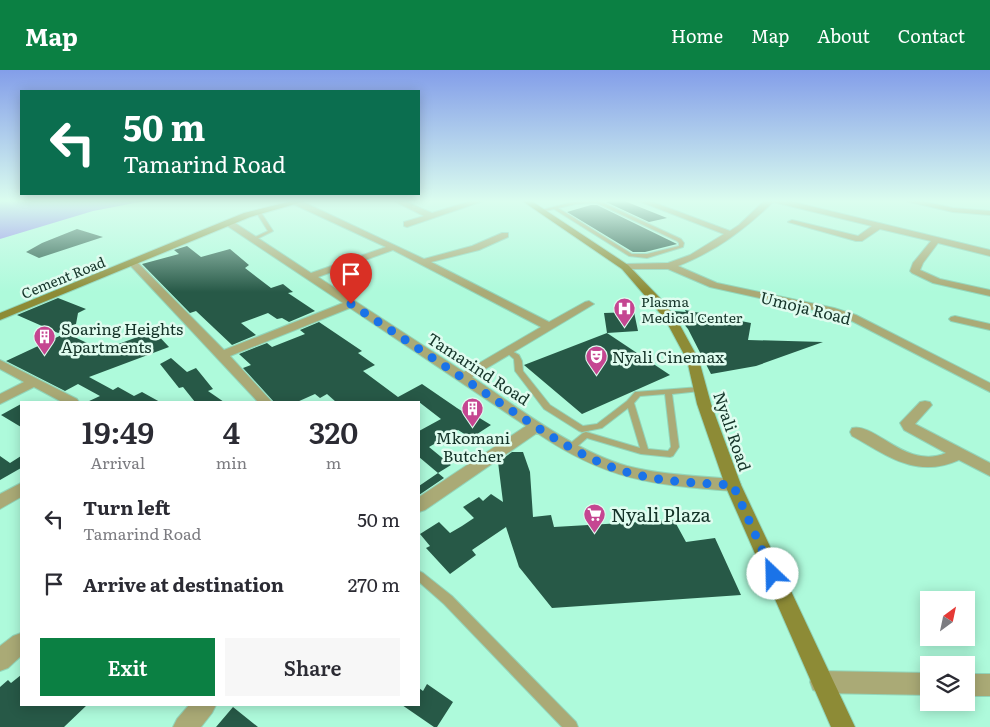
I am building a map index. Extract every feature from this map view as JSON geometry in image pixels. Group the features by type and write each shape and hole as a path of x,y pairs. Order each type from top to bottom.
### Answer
{"main road":[{"name":"Cement Road","path":"0,317 211,231"},
{"name":"Nyali Road","path":"576,231 625,267 652,295 670,318 693,360 700,389 733,485 843,727"}],"street":[{"name":"Tamarind Road","path":"240,231 309,278 570,448 625,471 687,482 733,485"},
{"path":"361,231 550,326"},
{"path":"721,231 730,234"},
{"path":"625,267 669,266 693,256 736,231"},
{"path":"824,231 859,240 872,231"},
{"path":"901,231 990,253"},
{"path":"422,262 494,242 505,234"},
{"path":"936,240 918,263 916,271 937,281 990,292"},
{"path":"309,278 394,247"},
{"path":"133,263 264,401"},
{"name":"Umoja Road","path":"669,266 714,285 834,311 852,317 990,388"},
{"path":"222,355 351,304"},
{"path":"462,378 589,304"},
{"path":"955,319 990,328"},
{"path":"0,364 70,401"},
{"path":"0,400 34,382"},
{"path":"925,405 907,423 909,427 990,470"},
{"path":"420,504 536,426"},
{"path":"857,432 906,457 920,461 932,463 943,461 959,454"},
{"path":"0,502 20,490"},
{"path":"0,660 20,644"},
{"path":"821,682 920,684"},
{"path":"975,684 990,685"},
{"path":"185,727 203,706"}],"lane":[{"path":"253,240 271,231"},
{"path":"587,231 631,255 647,256 665,253 681,247 682,243 679,240 659,231"},
{"path":"508,351 518,356 520,362 518,371 547,407 584,432 645,451 670,454 675,447 668,391"},
{"path":"570,448 584,432 598,426 630,403 638,394 700,389"},
{"path":"630,403 645,451"},
{"path":"420,577 448,600 571,727"}],"shaded area":[{"path":"0,231 28,231 0,239"}],"building":[{"path":"73,231 82,231 103,237 39,258 26,252 42,243"},
{"path":"598,231 650,231 677,244 645,252 633,252"},
{"path":"187,246 201,257 230,249 249,265 245,268 271,288 283,284 293,292 288,293 315,311 289,322 282,318 277,319 268,313 241,323 256,335 232,345 196,311 190,313 142,264 179,254 174,250"},
{"path":"58,298 86,309 78,313 76,324 58,333 17,315"},
{"path":"685,310 751,323 748,340 823,342 756,366 711,374 688,329 673,311 686,312"},
{"path":"634,312 638,331 607,333 604,313"},
{"path":"319,322 362,351 358,353 375,365 363,371 398,397 422,384 471,417 473,414 491,425 471,438 458,430 429,447 451,465 438,473 420,458 420,430 441,419 420,401 335,401 327,394 320,398 315,394 299,401 273,401 243,368 251,365 239,354 267,343 272,347 305,334 300,330"},
{"path":"154,331 169,347 89,377 113,390 118,387 134,396 142,392 158,401 89,401 100,396 78,384 65,391 6,361 66,333 102,350"},
{"path":"607,333 670,375 582,414 524,365"},
{"path":"171,358 187,372 196,368 213,389 208,391 223,401 194,401 183,387 179,388 160,364"},
{"path":"20,405 20,426 1,415"},
{"name":"Nyali Plaza","path":"512,452 523,452 530,472 533,517 551,515 554,527 674,520 686,542 715,538 741,595 552,608 519,567 506,527 472,550 476,555 450,574 426,548 430,546 420,534 439,522 450,533 462,526 474,518 463,507 479,497 483,501 491,494 503,502 498,462"},
{"path":"0,456 10,463 20,457 20,469 0,480"},
{"path":"438,473 444,478 420,494 420,485"},
{"path":"20,676 20,706 86,706 64,727 0,727 0,687 8,680 11,683"},
{"path":"427,684 453,702 437,727 434,727 403,706 420,706 420,689 423,691"},
{"path":"233,707 258,727 216,727"}],"place":[{"name":"Plasma Medical Center","path":"625,328"},
{"name":"Soaring Heights Apartments","path":"45,356"},
{"name":"Nyali Cinemax","path":"596,375"},
{"name":"Mkomani Butcher","path":"473,427"},
{"name":"Nyali Plaza","path":"595,533"}],"route":[{"path":"351,304 570,448 602,463 638,474 687,482 733,485 773,574"}]}
